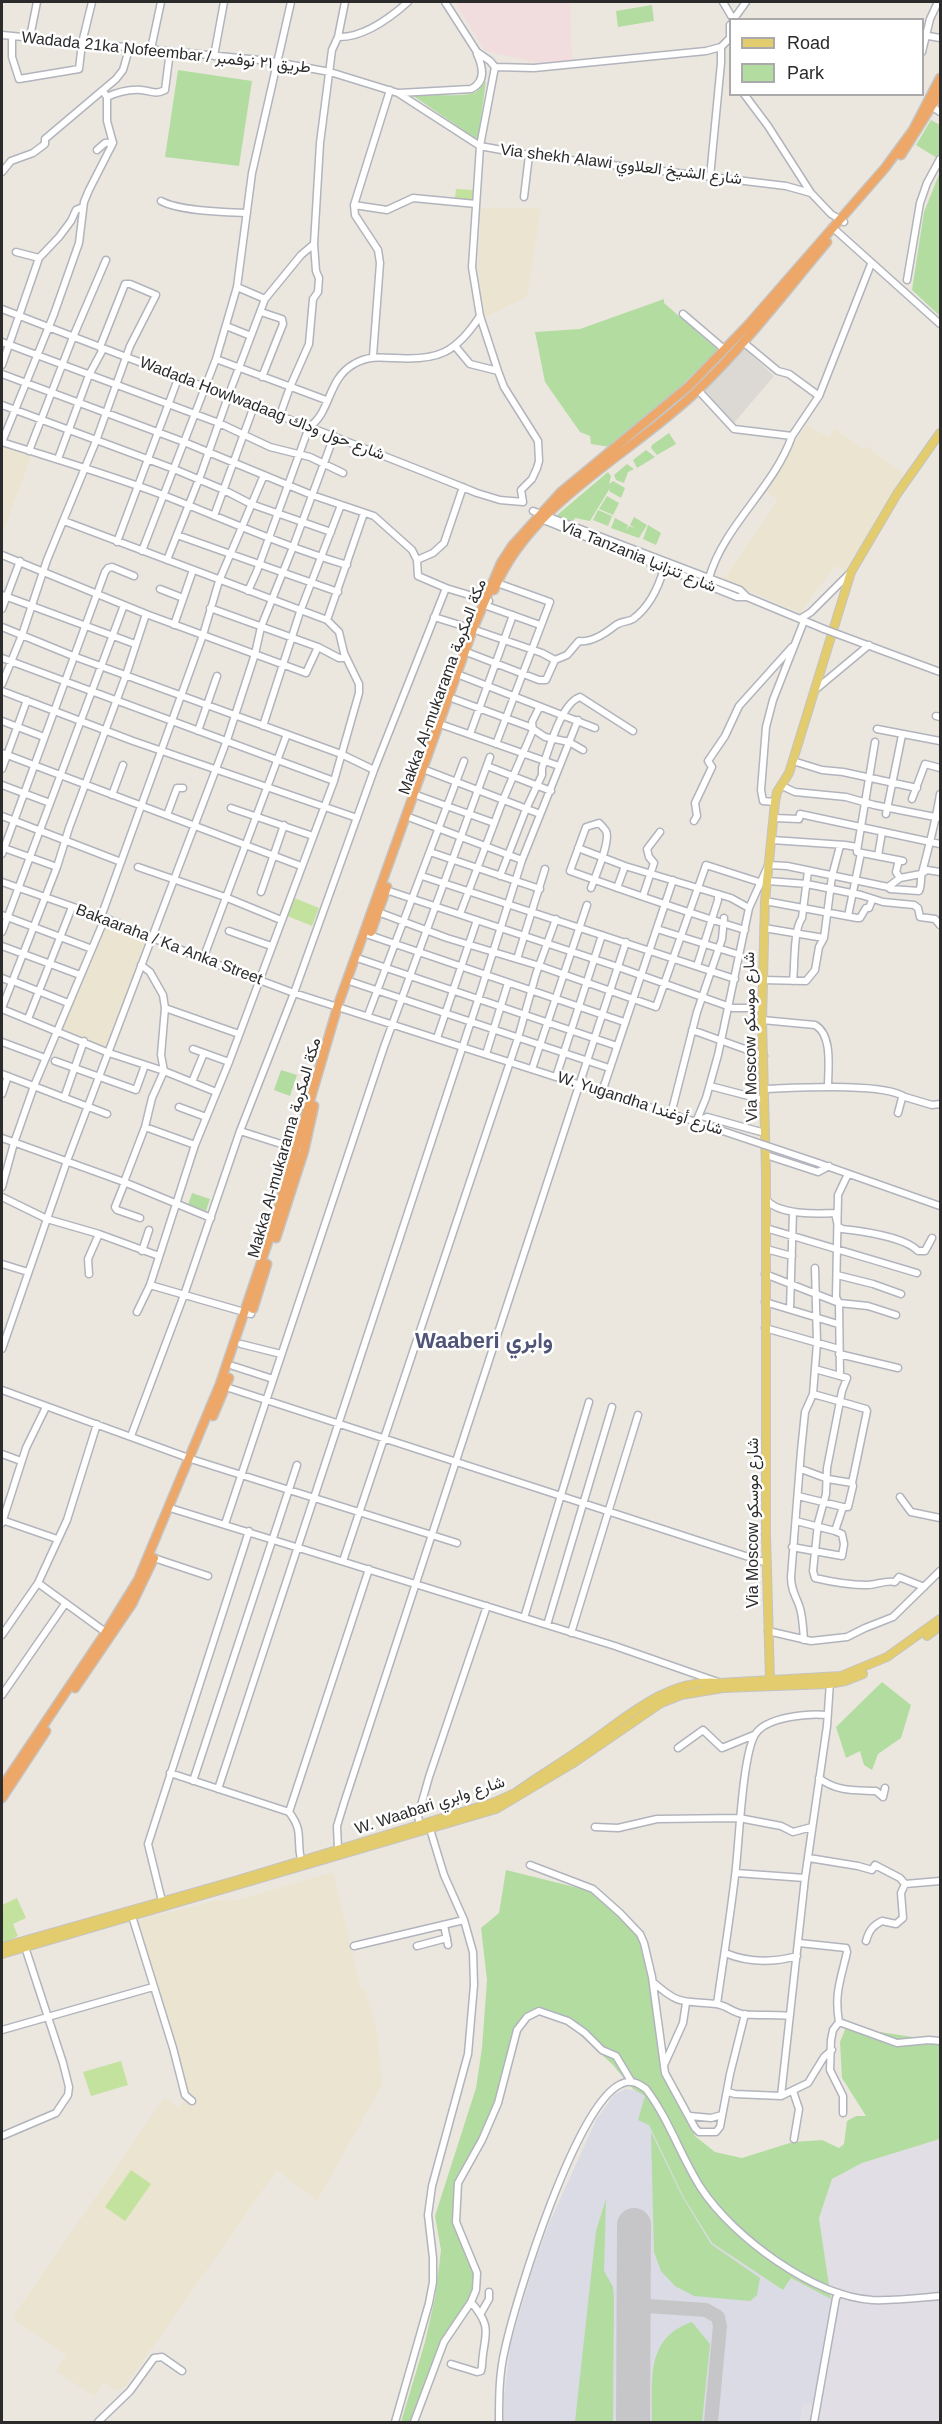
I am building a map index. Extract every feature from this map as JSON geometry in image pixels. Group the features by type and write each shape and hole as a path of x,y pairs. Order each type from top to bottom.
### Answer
{"highway":[{"path":"934,108 940,78"},
{"path":"539,515 698,390 717,364 724,349 909,146 934,108 940,93"},
{"path":"604,462 682,392 743,342 837,225"},
{"name":"Makka Al-mukarama مكة المكرمة","path":"275,1231 340,1006 476,630 497,583 539,515"},
{"name":"Makka Al-mukarama مكة المكرمة","path":"487,602 493,578 512,546 539,515"},
{"name":"Makka Al-mukarama مكة المكرمة","path":"402,837 428,771 442,724 454,699 476,630"},
{"name":"Makka Al-mukarama مكة المكرمة","path":"2,1787 108,1634 132,1604 154,1558 248,1313 304,1151 340,1006 352,982 378,912 383,889"},
{"name":"Makka Al-mukarama مكة المكرمة","path":"192,1459 226,1387 241,1344 248,1313"},
{"name":"Makka Al-mukarama مكة المكرمة","path":"2,1798 108,1634 138,1580 173,1508"}],"main road":[{"name":"Via Moscow شارع موسكو","path":"770,1681 765,1328 766,1155 762,1020 764,881 769,864 777,792 793,761 851,572 897,494 940,433"},
{"name":"W. Waabari شارع وابري","path":"2,1954 504,1806 575,1762 661,1703 681,1695 721,1686 770,1681 830,1681 886,1657 940,1619"},
{"path":"721,1686 845,1681 889,1661 940,1626"},
{"name":"W. Waabari شارع وابري","path":"2,1947 420,1826 495,1802 514,1793 660,1695 688,1685 707,1682 721,1686"}],"street":[{"path":"30,37 37,2"},
{"path":"12,36 12,57 19,79 79,69 82,44 92,2"},
{"path":"151,49 161,2"},
{"path":"214,56 224,2"},
{"path":"142,551 216,359 237,287 252,173 291,2"},
{"path":"280,415 309,344 313,299 318,292 319,278 316,271 314,244 320,143 332,50 338,37 345,2"},
{"path":"338,37 349,37 380,22 408,2"},
{"path":"398,93 471,89 481,81 482,64 477,52 445,2"},
{"path":"723,2 732,18"},
{"path":"734,18 746,2"},
{"path":"938,2 924,35 940,38"},
{"name":"Wadada 21ka Nofeembar / طريق ٢١ نوفمبر","path":"2,35 277,62 330,72 398,93"},
{"path":"477,52 495,67 509,69 706,51 721,47 729,39"},
{"path":"710,177 721,70 721,47"},
{"path":"2,172 11,161 37,151 45,144 45,139 105,94 123,70 129,49"},
{"path":"105,94 129,90 143,90 154,94 165,90 170,51"},
{"path":"495,67 480,146 472,267 480,316 504,387 538,441 539,461 532,479 521,490 524,502"},
{"path":"373,356 380,262 378,250 355,215 354,206 390,90"},
{"path":"398,93 480,146"},
{"path":"105,94 107,121 113,142 88,190 78,243 16,411 2,442 163,495 267,539 347,565"},
{"path":"746,96 812,193 831,214 837,225 871,264 940,324"},
{"path":"96,150 105,143 113,142"},
{"name":"Via shekh Alawi شارع الشيخ العلاوي","path":"480,146 530,155 786,186 812,193"},
{"path":"524,197 530,155"},
{"path":"907,280 920,203 927,183 940,159"},
{"path":"354,206 387,210 413,198 476,204"},
{"path":"161,201 170,205 247,213"},
{"path":"2,365 5,344 20,316 39,258 59,237 76,210 83,207"},
{"path":"167,560 199,480 228,394 266,299 301,255 314,244"},
{"path":"16,252 39,258"},
{"path":"29,451 73,337 106,260"},
{"path":"709,578 720,552 758,497 792,436 819,396 871,264"},
{"path":"2,684 138,327 156,295 125,284 100,347 102,351 89,375 58,459"},
{"path":"237,287 266,299"},
{"name":"Wadada Howlwadaag شارع حول وداك","path":"2,309 126,358 228,394 491,498 524,502"},
{"path":"261,312 282,319 283,324 262,377"},
{"path":"682,314 724,349"},
{"path":"248,591 309,427 315,423 337,377 343,370 373,356 423,359 437,355 455,346 466,336 480,316"},
{"path":"226,326 251,336"},
{"path":"743,342 778,371 789,374 819,396"},
{"path":"5,344 219,423 270,447 304,455 342,473"},
{"path":"455,346 470,364 498,371"},
{"path":"216,359 326,400"},
{"path":"2,374 233,461 312,495 374,516 412,550 417,560 418,576 540,625"},
{"path":"117,542 179,376"},
{"path":"698,390 734,429 792,436"},
{"path":"2,405 174,470 224,490 251,504 331,532"},
{"path":"214,516 254,406"},
{"path":"2,1349 87,1106 109,1053 150,938 176,879 227,740 255,654 261,627 334,436"},
{"path":"2,1187 3,1169 45,1058 92,949 140,806 203,635 219,581 264,475"},
{"path":"417,560 433,553 444,543 463,487"},
{"name":"Via Tanzania شارع تنزانيا","path":"524,502 539,515 664,568 709,578 740,590 747,597 824,629 940,672"},
{"path":"262,726 284,666 300,612 340,505"},
{"path":"327,620 364,513"},
{"name":"Via Tanzania شارع تنزانيا","path":"539,515 678,570 737,597 747,597"},
{"path":"64,521 300,612 327,620 339,632 346,658 359,684 359,693 324,807 229,1062 195,1145 150,1285 137,1312"},
{"path":"177,535 310,584 338,592"},
{"path":"2,555 174,625 306,673 318,647"},
{"path":"2,609 4,596 20,561"},
{"path":"57,867 2,850 108,568 134,576"},
{"path":"470,653 522,675 546,680 555,660 567,655 579,641 586,642 621,622 632,620 649,600 659,583 664,568"},
{"path":"174,625 192,570"},
{"path":"775,802 763,801 761,790 766,727 773,700 802,620 851,572"},
{"path":"496,744 550,602 497,583"},
{"path":"131,1436 184,1295 240,1131 294,993 374,770 446,588"},
{"path":"160,589 183,598"},
{"path":"4,596 135,644"},
{"path":"2,932 4,916 18,889 110,636 124,605"},
{"path":"210,608 318,647 339,658 346,658"},
{"path":"146,614 57,867 2,1009 109,1053 164,1071 216,1092"},
{"path":"470,734 513,615"},
{"path":"434,617 476,630 555,660"},
{"path":"2,627 73,656 341,754 374,770"},
{"path":"815,690 869,645"},
{"path":"694,821 695,803 712,767 708,762 725,735 732,718 739,706 792,647"},
{"path":"2,658 333,781"},
{"path":"198,730 217,676"},
{"path":"462,676 595,728"},
{"path":"2,691 268,789 357,818"},
{"path":"500,876 526,808 542,775 545,760 562,715 574,699 580,697 633,731"},
{"path":"454,699 553,739 568,742 583,750"},
{"path":"2,769 4,754 27,700"},
{"path":"460,914 512,777 533,730 532,722 539,708"},
{"path":"218,1789 478,1000 515,880 578,720"},
{"path":"2,721 44,737"},
{"path":"442,724 560,766"},
{"path":"877,729 940,741"},
{"path":"203,959 287,734"},
{"path":"886,811 902,735"},
{"path":"848,916 874,742"},
{"path":"4,754 301,866"},
{"path":"225,1524 393,1023 490,757"},
{"path":"368,1015 464,761"},
{"path":"793,761 822,770 869,777 917,788"},
{"path":"912,799 925,764 940,768"},
{"path":"112,795 123,765"},
{"path":"487,766 551,791"},
{"path":"428,771 540,814"},
{"path":"2,785 50,803"},
{"path":"782,786 795,792 846,796 865,801 886,811 938,817"},
{"path":"167,815 177,788 183,788"},
{"path":"769,864 890,889 919,891 921,874 938,817 940,794"},
{"path":"419,796 494,823"},
{"path":"231,808 313,836"},
{"path":"774,818 800,819 800,814 860,825 940,844"},
{"path":"2,816 121,862"},
{"path":"411,818 522,860"},
{"path":"591,888 594,879 602,856 607,838 606,830 599,823 586,827 570,871 594,879 617,888 688,912 723,920 745,930"},
{"path":"261,892 284,825"},
{"path":"643,896 654,862 649,857 647,849 660,831"},
{"path":"518,832 532,837"},
{"path":"878,856 882,832"},
{"path":"772,840 856,847 859,852 901,861 896,872 900,878"},
{"path":"762,980 810,979 815,970 819,948 824,938 831,876 840,846"},
{"path":"578,848 625,866 718,894 749,908"},
{"path":"430,852 540,889"},
{"path":"378,912 428,931 540,966 656,1007 706,865 764,881 807,884 872,900 914,904 918,908 920,917 935,919 940,925"},
{"path":"617,888 625,866"},
{"path":"138,867 225,897 280,920"},
{"path":"517,959 545,869"},
{"path":"888,887 900,878 921,874 927,870 940,872"},
{"path":"794,981 797,933 803,910 808,871"},
{"path":"422,876 735,979"},
{"path":"602,1092 673,880"},
{"path":"696,1122 710,1086 749,908 764,881"},
{"name":"Bakaaraha / Ka Anka Street","path":"2,882 103,918 294,993 340,1006"},
{"path":"383,889 640,974 729,1007 762,1008"},
{"path":"697,966 718,894"},
{"path":"765,902 860,918 872,900"},
{"path":"532,1069 588,905"},
{"path":"28,1019 72,907"},
{"path":"4,916 92,949"},
{"path":"343,1561 556,919"},
{"path":"671,1114 692,1030 723,935 723,920"},
{"path":"437,1038 477,921"},
{"path":"764,928 824,938"},
{"path":"657,929 740,955"},
{"path":"229,931 271,946"},
{"path":"369,935 624,1022"},
{"path":"556,1077 602,935"},
{"path":"338,1849 337,1826 626,942"},
{"path":"2,945 80,975"},
{"path":"360,959 617,1046"},
{"path":"140,1218 117,1210 116,1207 145,1127 152,1098 164,1071 161,1055 165,1008 159,984 141,965"},
{"path":"2,978 68,1003"},
{"path":"352,982 609,1068"},
{"path":"486,1054 508,983"},
{"name":"W. Yugandha شارع أوغندا","path":"340,1006 829,1166 940,1206"},
{"path":"165,1008 239,1034"},
{"path":"762,1020 815,1025 822,1029 826,1041 828,1087"},
{"path":"692,1030 764,1056"},
{"path":"64,1098 84,1041"},
{"path":"2,1042 45,1058"},
{"path":"193,1048 229,1062"},
{"path":"192,1082 204,1053"},
{"path":"55,1061 135,1090 145,1065"},
{"path":"2,1094 5,1075 107,1114"},
{"path":"710,1086 764,1100"},
{"path":"764,1089 828,1087 890,1092 899,1093 932,1106 940,1104"},
{"path":"898,1113 902,1098 905,1097"},
{"path":"179,1107 206,1117"},
{"path":"696,1122 707,1117 765,1133"},
{"path":"145,1127 195,1145"},
{"path":"240,1131 297,1149"},
{"path":"2,1138 125,1182 211,1218"},
{"path":"766,1155 818,1172 829,1166"},
{"path":"840,1376 839,1303 836,1297 838,1195 848,1174"},
{"path":"2,1197 47,1219 99,1234 159,1256"},
{"path":"766,1199 770,1204 793,1212 835,1213 838,1226 842,1229 903,1242 918,1251 925,1251 932,1238"},
{"path":"790,1309 793,1212"},
{"path":"766,1228 917,1273"},
{"path":"142,1251 149,1230"},
{"path":"89,1274 88,1259 99,1234"},
{"path":"766,1249 792,1256"},
{"path":"2,1264 28,1272"},
{"path":"804,1640 802,1617 791,1583 792,1548 806,1412 813,1394 817,1343 815,1268"},
{"path":"765,1274 815,1291 839,1303 867,1306 896,1315"},
{"path":"837,1275 901,1293"},
{"path":"150,1285 248,1313"},
{"path":"765,1302 838,1324"},
{"path":"2,1327 9,1329"},
{"path":"765,1328 898,1368"},
{"path":"241,1344 281,1354"},
{"path":"233,1366 273,1379"},
{"path":"815,1369 848,1378 839,1403 827,1468 828,1479 812,1568 815,1578 868,1585 895,1582 899,1577 924,1587"},
{"path":"226,1387 767,1563"},
{"path":"2,1390 192,1459 457,1543"},
{"path":"798,1496 848,1507 867,1412 866,1408 839,1403 813,1394"},
{"path":"524,1618 589,1401"},
{"path":"46,1407 21,1461 2,1521 57,1539"},
{"path":"548,1625 612,1407"},
{"path":"571,1633 638,1415"},
{"path":"2,1635 38,1583 67,1520 97,1424"},
{"path":"2,1454 21,1461"},
{"path":"193,1781 297,1465"},
{"path":"801,1469 828,1479 852,1483"},
{"path":"900,1497 911,1512 940,1518"},
{"path":"835,1531 843,1507"},
{"path":"173,1508 548,1625 721,1686"},
{"path":"792,1548 842,1556 844,1540 842,1534 796,1521"},
{"path":"162,1901 148,1844 249,1531"},
{"path":"154,1558 208,1576"},
{"path":"289,1812 369,1569"},
{"path":"768,1631 804,1640 837,1640 893,1617 940,1571"},
{"path":"38,1583 108,1634"},
{"path":"2,1695 65,1604"},
{"path":"420,1826 418,1816 429,1777 487,1606"},
{"path":"781,2096 830,1681"},
{"path":"678,1748 703,1730 722,1748 754,1735 762,1727 782,1719 816,1714 827,1715"},
{"path":"717,2004 736,1873 747,1762 754,1735"},
{"path":"170,1773 289,1812 299,1826 301,1860"},
{"path":"819,1779 829,1786 845,1791 876,1791 883,1797 885,1788"},
{"path":"595,1827 618,1828 657,1819 740,1818 781,1826 793,1832 812,1827"},
{"path":"395,2422 433,2282 433,2258 428,2216 432,2186 468,2054 474,1961 464,1920 444,1875 430,1829"},
{"path":"808,1858 872,1870 875,1865 900,1878 905,1884"},
{"path":"530,1865 593,1889 640,1934 652,1982 665,2073 695,2128 705,2133 718,2130 728,2092 729,2074 745,2014"},
{"path":"736,1873 805,1878"},
{"path":"905,1884 940,1881"},
{"path":"866,1941 869,1931 877,1924 882,1921 896,1924 903,1918 901,1893 905,1884"},
{"path":"132,1916 185,2095 192,2101"},
{"path":"354,1946 464,1920"},
{"path":"417,1946 447,1942 444,1924"},
{"path":"798,1943 846,1948 835,2002 839,2022 833,2030 830,2070 843,2096 843,2113"},
{"path":"2,2136 56,2113 68,2095 69,2087 25,1947"},
{"path":"724,1953 735,1958 761,1962 777,1962 797,1956"},
{"path":"652,1982 686,2003 717,2004 733,2012 745,2014 789,2016"},
{"path":"2,2030 153,1987"},
{"path":"665,2063 683,2023 686,2003"},
{"path":"414,2422 444,2342 471,2302 476,2290 477,2273 456,2222 456,2195 463,2171 477,2151 498,2103 514,2038 521,2022 539,2011 568,2021 585,2033 602,2050 616,2056 631,2082"},
{"path":"839,2022 897,2043 940,2041"},
{"path":"728,2092 781,2096 808,2083 824,2057 832,2050"},
{"path":"499,2422 504,2351 528,2266 556,2188 580,2139 601,2102 618,2085 631,2082 642,2085 651,2095 698,2184 718,2211 774,2259 828,2290 839,2293 872,2300 940,2296"},
{"path":"792,2091 799,2109 794,2139"},
{"path":"690,2116 711,2118 722,2115"},
{"path":"481,2313 489,2299 489,2292"},
{"path":"814,2422 836,2298 839,2293"},
{"path":"451,2364 477,2372 481,2371 487,2326 481,2313 471,2302"},
{"path":"98,2422 130,2391 154,2358 162,2357 182,2371"}],"shaded area":[{"path":"455,2 570,2 572,60 539,63 485,51"},
{"path":"481,208 541,208 527,297 485,317 478,265"},
{"path":"743,347 774,376 734,423 704,392"},
{"path":"807,425 828,437 835,429 863,449 866,446 906,475 845,571 835,566 800,613 723,580 778,500 763,489"},
{"path":"2,445 32,454 2,535"},
{"path":"106,925 147,942 108,1049 62,1028"},
{"path":"333,1872 361,1989 365,1989 377,2030 382,2085 317,2201 277,2170 126,2385 115,2390 104,2382 94,2396 56,2371 66,2355 12,2318 164,2098 180,2108 188,2091 137,1921 213,1901 238,1900"},
{"path":"625,2089 639,2091 645,2096 649,2125 683,2196 712,2243 783,2290 791,2278 833,2300 816,2405 803,2403 800,2422 504,2422 504,2396 510,2346 548,2226 596,2120 614,2095"},
{"path":"940,2139 940,2422 800,2422 803,2402 816,2405 833,2301 819,2218 832,2179 862,2163"}],"green space":[{"path":"652,5 654,21 618,27 616,11"},
{"path":"178,70 252,81 239,166 165,157"},
{"path":"486,81 478,140 409,93 470,94 477,91"},
{"path":"931,120 940,125 940,152 937,158 916,145"},
{"path":"940,172 940,316 912,290 924,212"},
{"path":"456,189 473,190 472,200 455,198"},
{"path":"664,299 664,303 718,350 673,394 610,447 591,444 590,436 580,432 545,382 535,332 580,329"},
{"path":"669,433 676,444 657,455 651,448 652,445"},
{"path":"646,450 655,457 637,468 633,460"},
{"path":"627,464 634,469 628,472 624,483 616,480 614,475"},
{"path":"608,472 611,476 609,484 613,481 625,488 621,498 609,491 610,488 590,521 575,518 573,522 556,516"},
{"path":"607,496 619,503 613,515 599,509"},
{"path":"598,510 612,516 608,526 593,520"},
{"path":"634,517 647,525 639,538 611,528 615,518 628,525 626,531 629,526 635,528 630,525"},
{"path":"648,525 661,533 656,545 643,539"},
{"path":"292,897 319,908 312,926 285,915"},
{"path":"281,1070 297,1075 290,1096 274,1090"},
{"path":"192,1193 210,1199 206,1211 188,1205"},
{"path":"882,1682 911,1705 901,1738 878,1754 872,1770 864,1765 860,1751 846,1758 836,1727"},
{"path":"506,1870 595,1892 641,1937 666,2076 695,2136 715,2152 742,2158 793,2142 822,2140 839,2148 844,2144 847,2121 856,2116 866,2116 842,2078 840,2042 846,2027 940,2041 940,2139 862,2163 832,2179 819,2218 831,2299 791,2278 783,2290 712,2243 683,2196 649,2125 638,2120 645,2096 633,2089 612,2064 570,2026 538,2014 522,2025 496,2111 465,2170 456,2217 477,2268 473,2301 445,2342 416,2422 401,2422 425,2342 435,2298 441,2250 435,2216 476,2088 482,2048 487,1980 481,1928 499,1913"},
{"path":"17,1898 26,1918 13,1924 18,1936 2,1944 2,1905"},
{"path":"121,2061 128,2085 91,2096 83,2072"},
{"path":"651,2132 682,2196 711,2244 760,2278 757,2295 750,2301 694,2296 675,2286 661,2271 654,2252"},
{"path":"131,2170 151,2184 125,2221 105,2207"},
{"path":"606,2199 604,2271 613,2287 614,2298 613,2422 575,2422 596,2231"},
{"path":"692,2322 710,2344 702,2422 652,2422 652,2377 659,2350 666,2339 677,2329"}],"taxiway":[{"path":"633,2305 706,2310 718,2317 720,2326 711,2422"}],"runway":[{"path":"633,2422 634,2225"}],"district":[{"name":"Waaberi وابري","path":"484,1342"}]}
